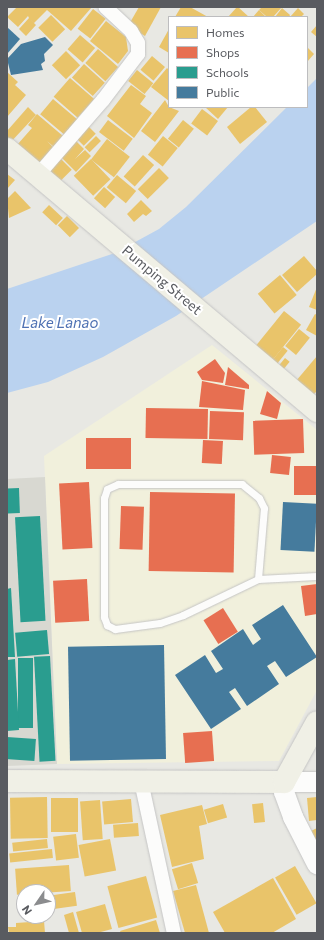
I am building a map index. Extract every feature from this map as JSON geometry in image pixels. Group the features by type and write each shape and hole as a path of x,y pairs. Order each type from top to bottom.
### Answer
{"main road":[{"name":"Pumping Street","path":"7,149 317,411"},
{"path":"317,722 284,782 284,792 290,810 317,864"},
{"path":"7,781 317,782"}],"street":[{"path":"38,175 103,100 138,54 138,43 131,31 105,7"},
{"path":"140,781 174,933"}],"lane":[{"path":"258,579 264,508 259,498 242,484 118,484 107,490 104,498 104,617 108,626 115,628 160,622 183,615 258,579 317,576"}],"shaded area":[{"path":"212,345 317,430 317,690 279,761 57,764 44,456"},
{"path":"45,477 57,764 7,766 7,479"}],"water":[{"name":"Lake Lanao","path":"317,78 317,221 176,316 103,357 48,382 7,393 7,289 115,253 159,229 186,207 286,108 308,108 308,87"}],"building: Homes":[{"path":"17,7 92,7 71,31 47,10 34,23 36,25 26,36 19,29 29,18 28,16 18,27 7,17"},
{"path":"139,7 161,7 145,36 128,26"},
{"path":"181,7 190,7 206,16 176,16"},
{"path":"238,7 248,16 229,16"},
{"path":"262,7 282,7 274,16 266,16 259,10"},
{"path":"282,8 290,15 290,16 276,16"},
{"path":"298,8 304,14 302,16 291,16"},
{"path":"93,9 106,19 90,39 78,29"},
{"path":"259,10 265,16 254,16"},
{"path":"51,15 65,29 52,42 38,28"},
{"path":"106,21 126,37 128,51 118,64 90,41"},
{"path":"317,25 317,37 311,32"},
{"path":"168,31 168,52 159,47"},
{"path":"80,35 95,48 83,62 68,49"},
{"path":"308,48 314,54 308,61"},
{"path":"98,49 118,67 105,81 85,63"},
{"path":"66,51 80,65 66,79 52,65"},
{"path":"152,56 165,67 153,81 140,70"},
{"path":"84,64 105,83 93,96 72,77"},
{"path":"167,68 168,100 151,87"},
{"path":"137,70 153,83 145,94 128,81"},
{"path":"7,72 18,82 15,85 26,95 7,117"},
{"path":"70,78 94,99 78,118 54,97"},
{"path":"131,85 146,96 140,104 152,113 134,138 107,116"},
{"path":"53,99 78,120 65,136 40,114"},
{"path":"165,100 168,108 179,111 155,142 141,131"},
{"path":"28,107 36,115 9,144 7,131"},
{"path":"206,108 227,108 218,119"},
{"path":"250,108 256,108 267,122 240,144 227,127"},
{"path":"202,109 218,121 207,135 191,123"},
{"path":"37,114 63,136 54,147 47,141 53,147 39,163 17,145 32,128 28,125"},
{"path":"108,120 133,139 124,151 99,132"},
{"path":"183,120 194,129 179,147 168,139"},
{"path":"88,126 96,134 84,146 76,138"},
{"path":"96,136 101,141 90,152 85,147"},
{"path":"163,136 178,148 163,167 148,155"},
{"path":"107,139 130,157 114,177 91,159"},
{"path":"75,140 84,149 75,159 85,150 91,156 76,172 60,156"},
{"path":"143,155 154,165 135,187 124,177"},
{"path":"59,157 72,170 60,181 48,168"},
{"path":"91,159 110,179 93,196 74,176"},
{"path":"159,168 169,178 148,199 138,189"},
{"path":"7,174 15,180 7,189"},
{"path":"117,175 136,191 126,203 107,187"},
{"path":"104,187 115,197 105,208 94,198"},
{"path":"15,191 31,208 9,218 7,199"},
{"path":"141,200 152,211 146,216 143,214 134,222 127,214"},
{"path":"49,205 63,218 56,225 42,212"},
{"path":"67,216 79,228 70,237 58,225"},
{"path":"304,256 317,271 317,274 297,292 282,275"},
{"path":"280,275 297,295 274,314 258,294"},
{"path":"317,287 317,310 309,307"},
{"path":"284,311 301,325 273,360 256,346"},
{"path":"315,314 317,315 317,336 306,330"},
{"path":"299,329 310,338 296,355 285,346"},
{"path":"283,347 288,351 276,366 271,362"},
{"path":"317,356 317,391 313,395 296,381"},
{"path":"285,358 290,362 283,370 278,367"},
{"path":"47,797 48,838 11,839 10,798"},
{"path":"317,797 317,820 309,821 307,798"},
{"path":"51,798 78,798 78,832 51,832"},
{"path":"131,799 133,822 104,824 102,802"},
{"path":"100,800 103,839 83,840 80,801"},
{"path":"263,803 265,822 254,823 252,804"},
{"path":"223,804 227,817 208,823 204,810"},
{"path":"202,805 207,824 199,826 204,859 172,867 160,815"},
{"path":"138,823 139,836 114,838 113,825"},
{"path":"317,828 317,842 311,831"},
{"path":"76,834 79,858 56,861 53,837"},
{"path":"47,839 48,848 13,852 12,843"},
{"path":"110,839 116,870 85,877 79,845"},
{"path":"52,849 53,858 10,862 9,853"},
{"path":"192,863 198,883 178,889 172,869"},
{"path":"69,865 71,891 56,892 56,884 16,884 15,869"},
{"path":"295,866 316,903 297,915 275,878"},
{"path":"146,876 157,918 118,928 107,886"},
{"path":"273,878 296,919 272,933 225,933 213,912"},
{"path":"196,885 209,933 185,933 173,891"},
{"path":"75,892 77,906 56,909 56,895"},
{"path":"105,904 112,929 97,933 82,933 76,912"},
{"path":"73,912 79,933 69,933 64,915"},
{"path":"156,920 160,933 121,933 120,931"},
{"path":"16,924 44,924 45,933 9,933 8,927 16,927"}],"building: Shops":[{"path":"215,359 225,373 223,383 202,380 197,372"},
{"path":"228,367 249,385 249,389 225,385"},
{"path":"202,381 245,390 243,410 199,407"},
{"path":"267,391 281,403 277,419 260,414"},
{"path":"146,408 208,409 207,439 145,438"},
{"path":"210,411 244,412 243,440 209,439"},
{"path":"303,419 304,453 254,455 253,421"},
{"path":"86,438 131,438 131,469 86,469"},
{"path":"203,440 223,441 222,464 202,463"},
{"path":"272,455 291,457 289,475 270,473"},
{"path":"294,466 317,466 317,495 294,495"},
{"path":"89,482 92,548 62,549 59,484"},
{"path":"150,492 235,493 234,572 149,571"},
{"path":"121,506 144,507 142,550 119,549"},
{"path":"87,579 89,621 55,623 53,581"},
{"path":"317,584 317,614 305,616 301,586"},
{"path":"223,608 238,632 218,644 203,620"},
{"path":"212,731 214,761 185,763 183,733"}],"building: Schools":[{"path":"7,488 19,488 20,513 8,513"},
{"path":"40,516 45,621 21,622 15,517"},
{"path":"11,588 15,657 7,657 7,589"},
{"path":"47,630 49,654 17,657 15,633"},
{"path":"50,656 55,761 40,762 34,657"},
{"path":"18,658 33,658 33,728 18,728"},
{"path":"15,659 19,730 7,731 7,660"},
{"path":"7,737 36,739 34,761 7,759"}],"building: Public":[{"path":"7,27 20,39 7,54"},
{"path":"45,37 53,45 44,54 45,61 41,64 43,70 11,75 7,59 21,44"},
{"path":"283,502 317,504 314,552 280,550"},
{"path":"283,605 317,657 286,677 275,661 267,666 279,684 247,706 235,688 229,692 241,709 211,729 175,675 205,655 216,673 223,669 211,651 243,629 253,645 261,639 252,625"},
{"path":"164,645 166,759 70,761 68,647"}]}
